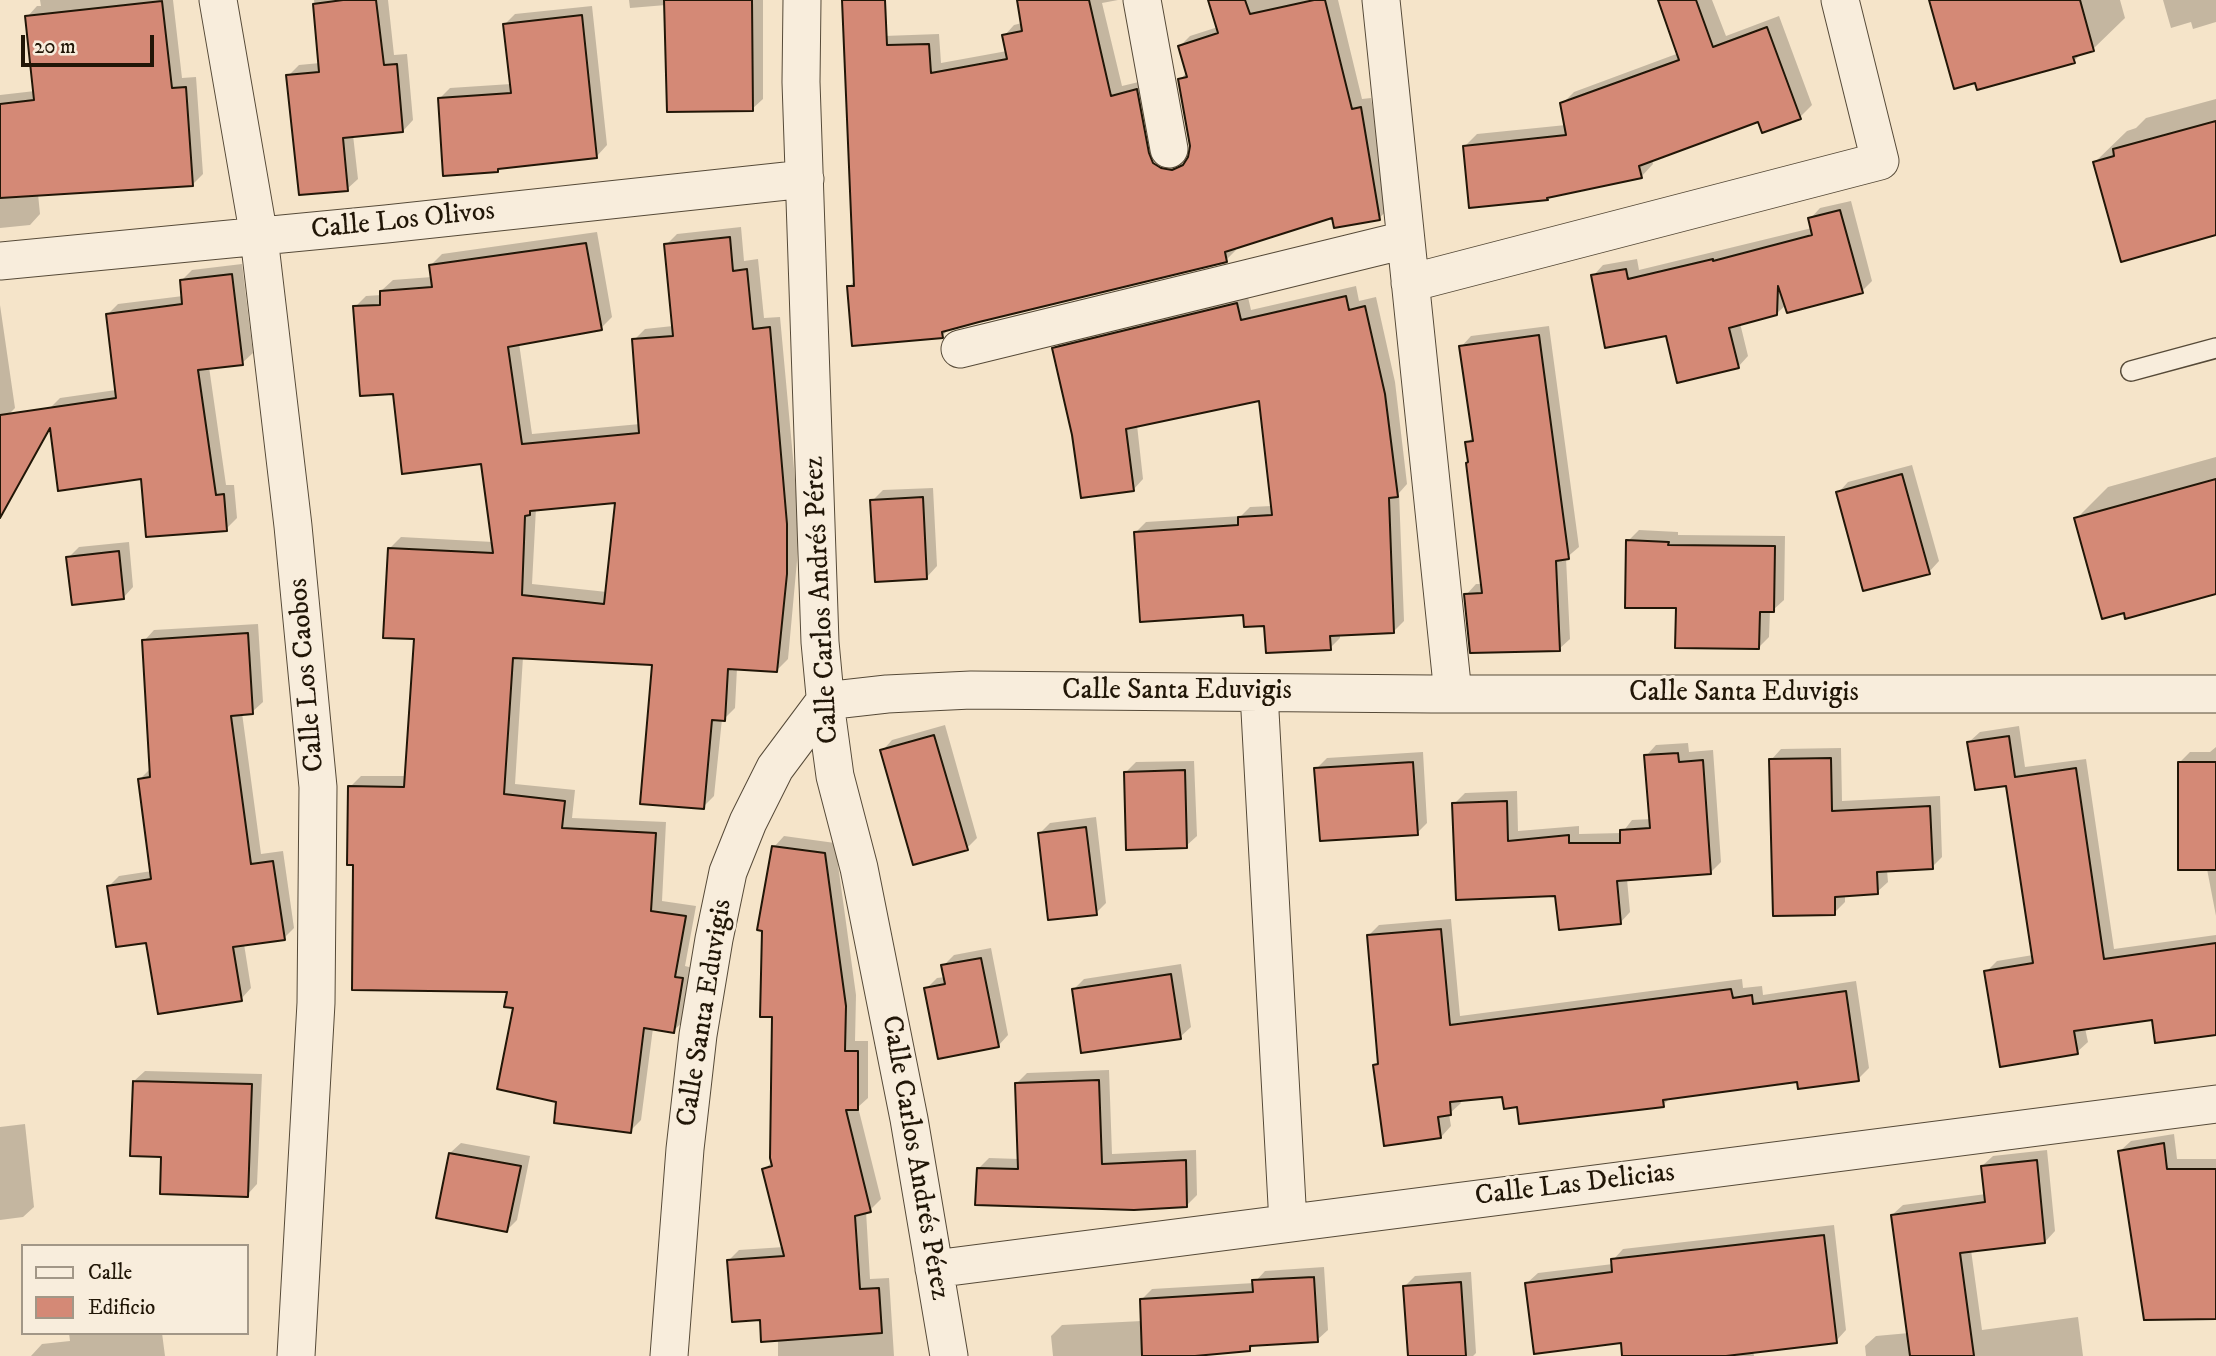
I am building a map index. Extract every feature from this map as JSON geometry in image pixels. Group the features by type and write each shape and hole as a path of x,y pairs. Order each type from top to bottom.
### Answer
{"street":[{"name":"Calle Los Caobos","path":"218,0 260,237 293,526 318,787 316,1003 296,1356"},
{"name":"Calle Carlos Andrés Pérez","path":"802,0 801,82 820,642 825,701 835,776 859,868 909,1119 949,1356"},
{"path":"1142,0 1169,149"},
{"path":"1381,0 1453,694"},
{"path":"1410,283 1880,161 1840,0"},
{"name":"Calle Los Olivos","path":"0,261 260,237 805,179"},
{"path":"960,349 1405,240"},
{"name":"Calle Santa Eduvigis","path":"669,1356 685,1149 697,1048 714,939 728,872 748,822 775,768 825,701 887,694 971,691 2216,694"},
{"path":"1259,693 1288,1223"},
{"name":"Calle Las Delicias","path":"934,1269 2216,1104"}],"lane":[{"path":"2131,371 2216,348"}],"building":[{"path":"376,0 384,65 397,64 403,132 343,138 348,191 299,195 286,75 319,72 313,4"},
{"path":"664,0 752,0 753,111 667,112"},
{"path":"842,0 885,0 887,45 929,44 931,73 1007,59 1002,35 1022,31 1017,0 1089,0 1111,96 1137,89 1153,163 1172,170 1183,165 1190,146 1178,79 1187,77 1178,46 1218,33 1208,0 1245,0 1250,14 1325,0 1352,109 1361,107 1380,220 1334,228 1332,218 1225,252 1227,262 979,322 942,332 943,338 852,346 847,286 854,286"},
{"path":"1658,0 1696,0 1713,47 1767,27 1801,119 1762,133 1758,122 1639,166 1642,178 1547,198 1548,200 1469,208 1463,146 1566,135 1560,103 1679,60"},
{"path":"1929,0 2080,0 2094,51 2073,57 2075,63 1977,90 1975,83 1954,89"},
{"path":"162,1 172,88 186,87 193,186 0,198 0,104 34,100 25,16"},
{"path":"582,15 597,158 498,169 498,172 443,176 438,98 511,93 503,24"},
{"path":"2216,121 2216,235 2121,262 2093,162 2114,156 2113,149"},
{"path":"1840,210 1863,293 1787,313 1778,286 1777,315 1729,328 1739,368 1677,383 1666,336 1605,348 1591,275 1626,269 1628,279 1713,261 1812,235 1808,218"},
{"path":"730,237 733,271 747,269 753,329 770,327 787,524 787,574 777,672 728,669 725,721 712,720 704,809 640,804 652,665 513,658 504,794 565,801 562,828 656,833 651,911 686,916 675,977 683,978 674,1033 644,1028 631,1133 554,1123 556,1102 497,1089 513,1008 504,1007 507,992 352,990 353,865 347,865 348,786 404,787 414,639 383,638 388,548 493,553 481,464 402,474 393,394 360,396 353,306 380,305 380,291 432,287 429,265 586,243 602,330 508,347 522,444 639,433 632,339 673,336 664,244","holes":["615,503 604,604 522,595 525,516 530,515 530,511"]},
{"path":"232,274 243,365 198,370 216,495 224,494 227,531 146,537 141,479 58,491 50,428 0,518 0,415 116,398 106,314 182,304 180,280"},
{"path":"1346,296 1349,310 1365,306 1385,394 1398,497 1389,498 1394,633 1330,636 1331,650 1266,653 1264,626 1244,627 1243,615 1140,622 1134,532 1238,525 1238,517 1272,515 1259,401 1126,429 1134,491 1081,498 1072,435 1052,348 1237,303 1241,320"},
{"path":"1539,335 1569,559 1556,561 1560,651 1470,653 1464,594 1482,593 1466,463 1465,442 1473,441 1459,346"},
{"path":"1902,474 1930,574 1863,591 1836,492"},
{"path":"2216,479 2216,594 2125,619 2124,613 2102,619 2074,518"},
{"path":"923,497 927,579 875,582 870,500"},
{"path":"1626,540 1669,542 1668,545 1775,546 1774,612 1760,612 1759,649 1675,648 1676,608 1625,608"},
{"path":"119,551 124,599 72,605 66,557"},
{"path":"248,633 253,714 231,716 251,864 273,861 285,940 233,947 242,1001 158,1014 146,943 116,947 107,886 151,879 138,779 150,777 142,640"},
{"path":"934,735 968,850 913,865 880,750"},
{"path":"2009,736 2015,777 2076,768 2104,959 2216,943 2216,1035 2155,1043 2152,1020 2074,1031 2078,1054 2000,1067 1984,971 2033,963 2006,786 1975,790 1967,742"},
{"path":"1678,753 1679,762 1703,760 1711,874 1617,881 1621,924 1559,930 1555,896 1456,900 1452,803 1507,801 1508,841 1569,835 1569,843 1620,843 1620,830 1650,828 1644,755"},
{"path":"1831,758 1832,811 1930,806 1933,869 1877,872 1878,894 1835,897 1835,915 1773,916 1769,759"},
{"path":"1413,762 1418,835 1320,841 1314,768"},
{"path":"2178,762 2216,762 2216,870 2178,870"},
{"path":"1185,770 1187,848 1126,850 1124,772"},
{"path":"1086,827 1097,915 1048,920 1038,833"},
{"path":"772,846 825,853 846,1006 845,1051 858,1051 858,1110 846,1110 871,1212 855,1216 860,1289 879,1288 882,1333 761,1342 760,1320 732,1322 727,1260 784,1256 762,1169 772,1166 772,1017 760,1017 762,931 757,930"},
{"path":"1441,929 1450,1025 1731,989 1733,998 1752,995 1753,1004 1846,991 1859,1081 1798,1089 1797,1082 1663,1100 1664,1107 1519,1124 1517,1107 1504,1109 1502,1097 1450,1102 1451,1115 1438,1117 1441,1138 1384,1146 1373,1065 1378,1064 1367,935"},
{"path":"981,958 999,1047 938,1059 924,988 945,984 941,965"},
{"path":"1171,974 1181,1039 1081,1053 1072,989"},
{"path":"1099,1080 1102,1164 1186,1160 1187,1207 1134,1210 975,1205 977,1168 1018,1169 1015,1083"},
{"path":"133,1081 252,1084 248,1197 160,1194 161,1157 130,1156"},
{"path":"2164,1143 2167,1169 2216,1169 2216,1319 2144,1320 2118,1151"},
{"path":"449,1153 521,1166 507,1232 436,1218"},
{"path":"2037,1160 2045,1243 1960,1253 1974,1356 1910,1356 1891,1215 1985,1202 1981,1166"},
{"path":"1824,1235 1837,1343 1726,1356 1622,1356 1621,1343 1534,1354 1525,1283 1612,1272 1611,1259"},
{"path":"1314,1277 1318,1342 1250,1346 1250,1351 1195,1356 1142,1356 1140,1299 1253,1292 1252,1280"},
{"path":"1461,1282 1466,1356 1408,1356 1403,1286"}]}
